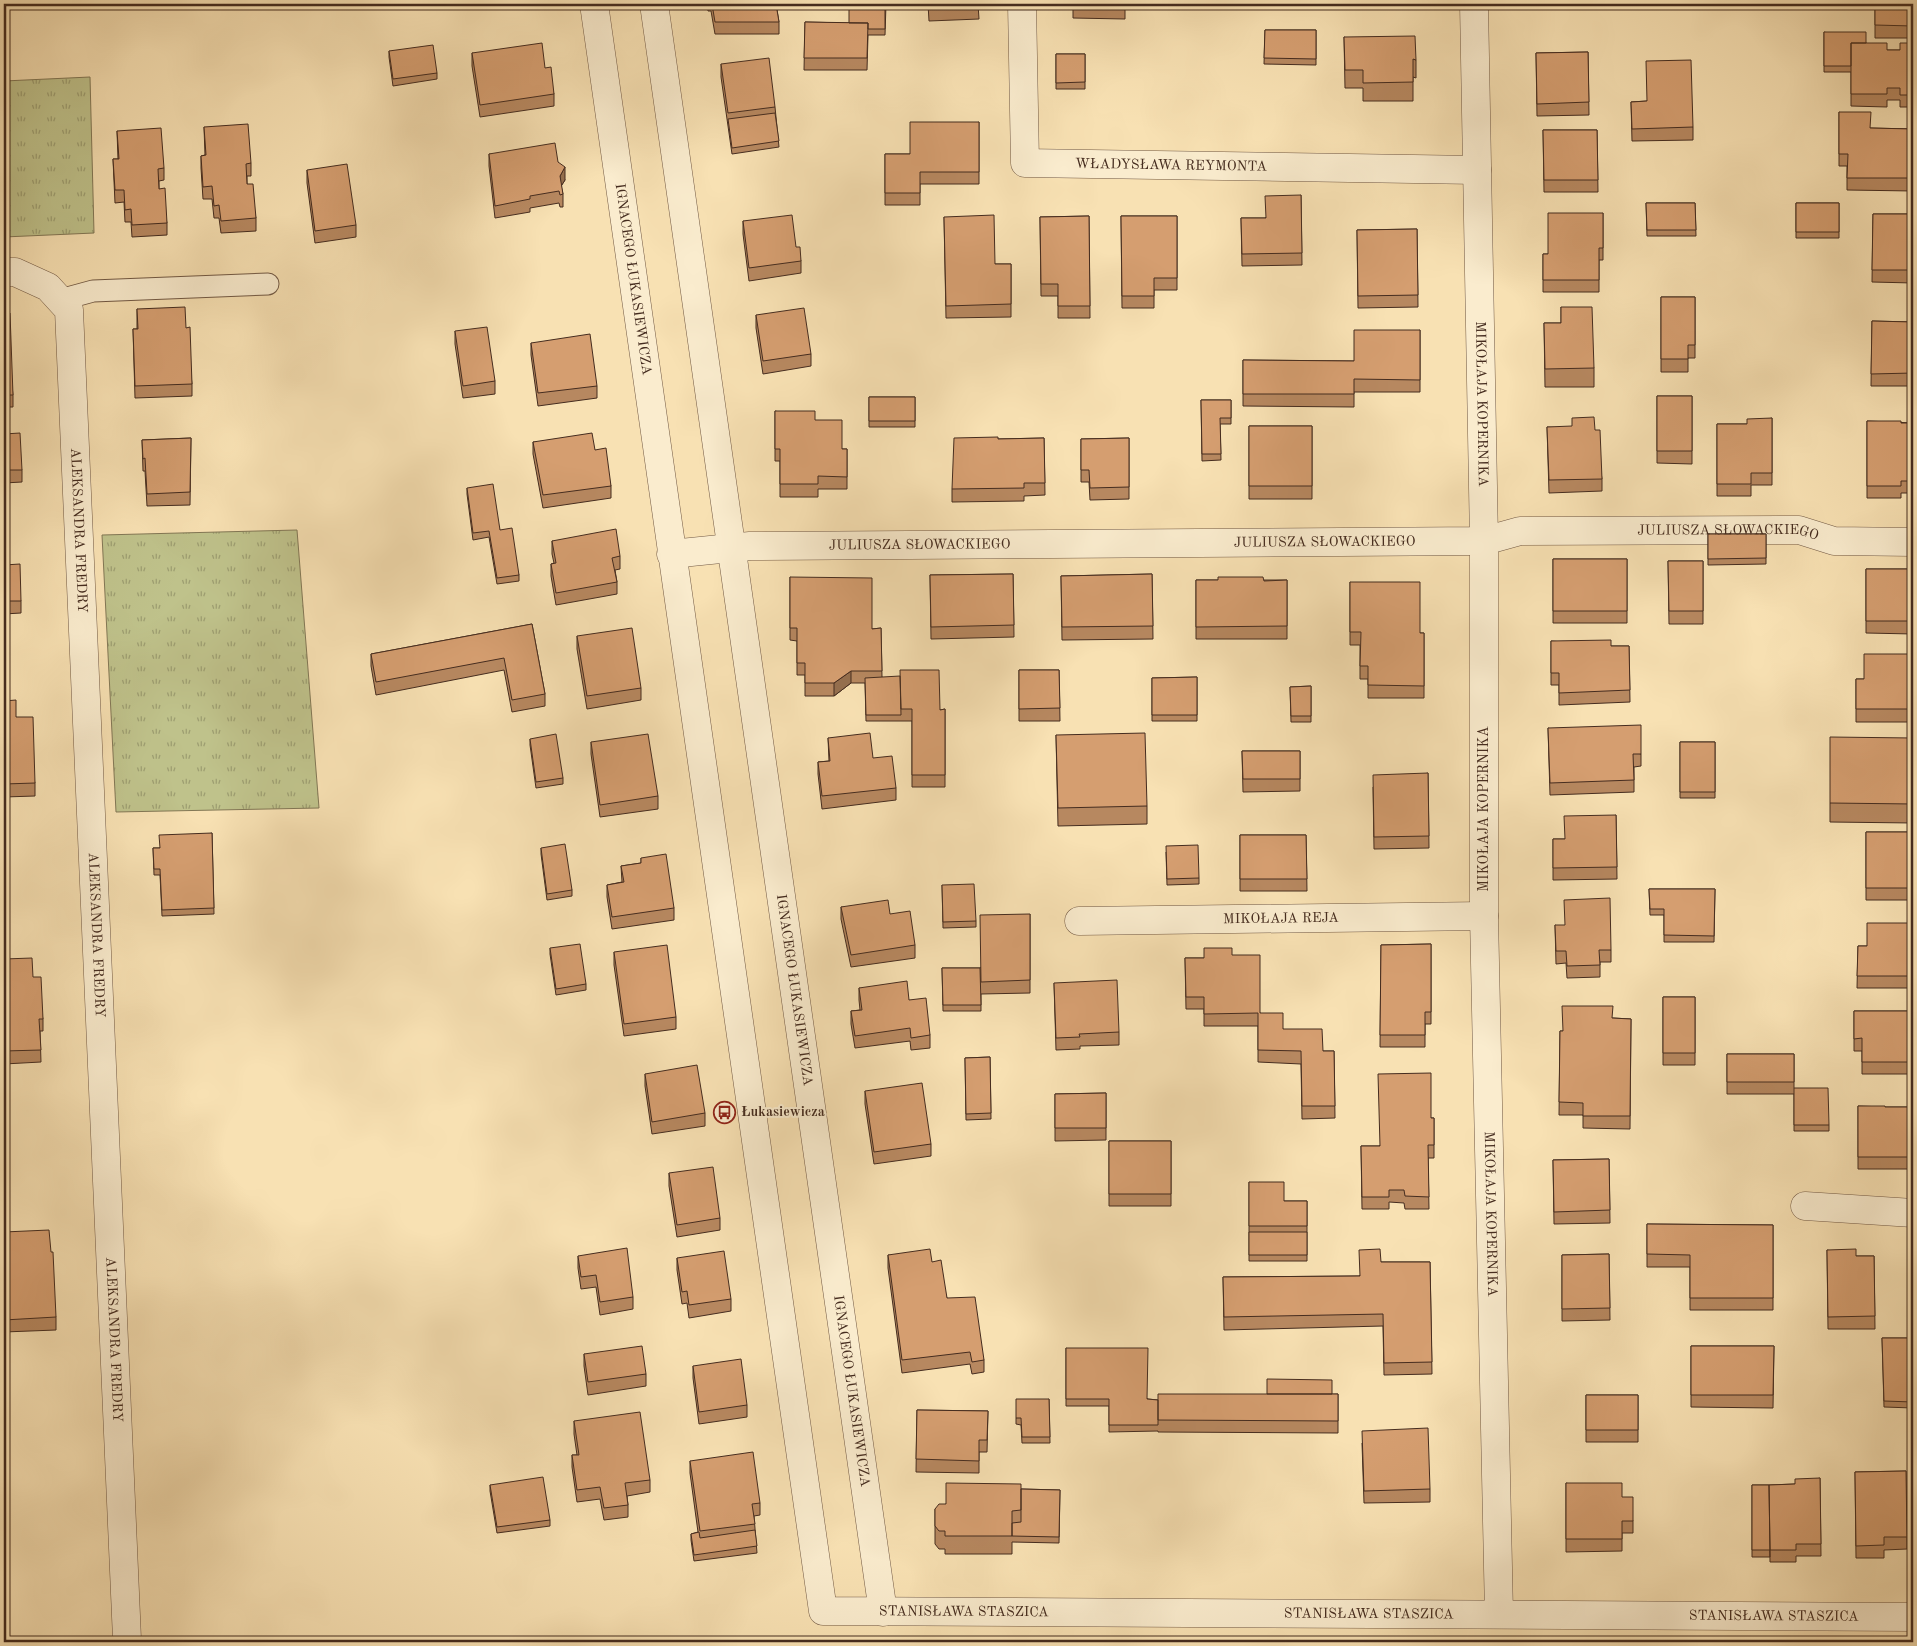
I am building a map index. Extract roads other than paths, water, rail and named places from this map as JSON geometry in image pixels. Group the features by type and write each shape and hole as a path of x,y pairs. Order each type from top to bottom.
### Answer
{"street":[{"name":"IGNACEGO ŁUKASIEWICZA","path":"594,4 822,1611"},
{"name":"IGNACEGO ŁUKASIEWICZA","path":"654,4 882,1612"},
{"name":"WŁADYSŁAWA REYMONTA","path":"1022,4 1025,163 1477,170"},
{"name":"MIKOŁAJA KOPERNIKA","path":"1474,4 1484,541 1484,916 1499,1614"},
{"name":"ALEKSANDRA FREDRY","path":"4,272 15,272 48,287 69,310 126,1639"},
{"name":"JULIUSZA SŁOWACKIEGO","path":"732,547 1484,541 1520,530 1799,530 1834,541 1913,542"},
{"path":"672,554 732,547"},
{"name":"MIKOŁAJA REJA","path":"1079,921 1484,916"},
{"path":"1805,1206 1913,1213"},
{"name":"STANISŁAWA STASZICA","path":"822,1611 1913,1617"}],"lane":[{"path":"60,300 93,291 268,284"}],"place":[{"name":"Łukasiewicza","path":"725,1112"}]}
